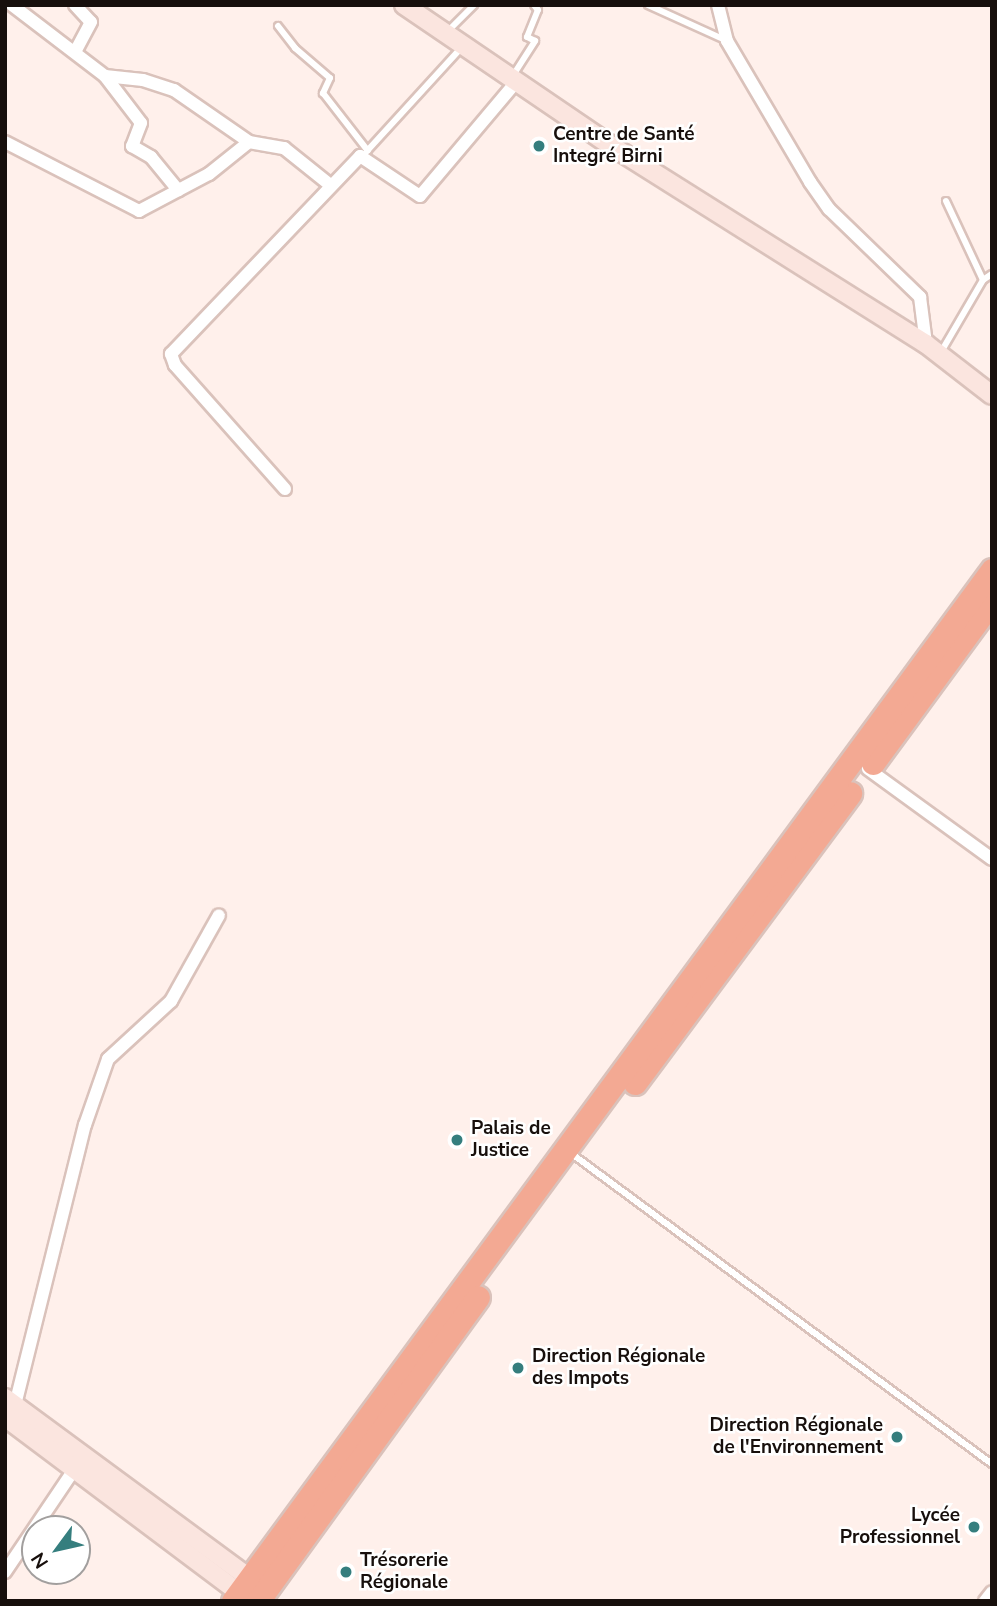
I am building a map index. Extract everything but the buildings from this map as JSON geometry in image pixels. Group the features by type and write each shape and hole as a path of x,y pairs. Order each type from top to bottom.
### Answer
{"highway":[{"path":"251,1595 703,976 992,570"},
{"path":"703,976 868,769 992,601"}],"street":[{"path":"12,5 76,50 105,76 141,122 132,146 151,157 178,190"},
{"path":"75,5 91,22 76,50"},
{"path":"404,5 514,81 933,349 992,395"},
{"path":"718,5 727,41 786,147 830,209 914,287 924,307 933,349"},
{"path":"105,76 143,80 174,90 249,142 284,148 329,184"},
{"path":"285,489 175,365 171,354 329,184 364,154 420,195 514,81"},
{"path":"5,142 139,211 209,174 249,142"},
{"path":"868,769 992,859"},
{"path":"8,1407 71,1177 108,1059 171,1001 219,915"},
{"path":"8,1407 73,1471 251,1595"},
{"path":"8,1407 251,1595"},
{"path":"5,1572 73,1471"},
{"path":"985,1601 992,1592"}],"lane":[{"path":"445,34 474,5"},
{"path":"514,81 535,41 527,37 538,10 534,5"},
{"path":"648,5 727,41"},
{"path":"278,26 295,48 330,78 323,93 364,154 462,47"},
{"path":"946,201 983,280"},
{"path":"933,349 983,280 992,274"},
{"path":"573,1155 992,1464"}],"place":[{"name":"Centre de Santé Integré Birni","path":"539,146"},
{"name":"Palais de Justice","path":"457,1140"},
{"name":"Direction Régionale des Impots","path":"518,1368"},
{"name":"Direction Régionale de l'Environnement","path":"897,1437"},
{"name":"Lycée Professionnel","path":"974,1527"},
{"name":"Trésorerie Régionale","path":"346,1572"}]}
